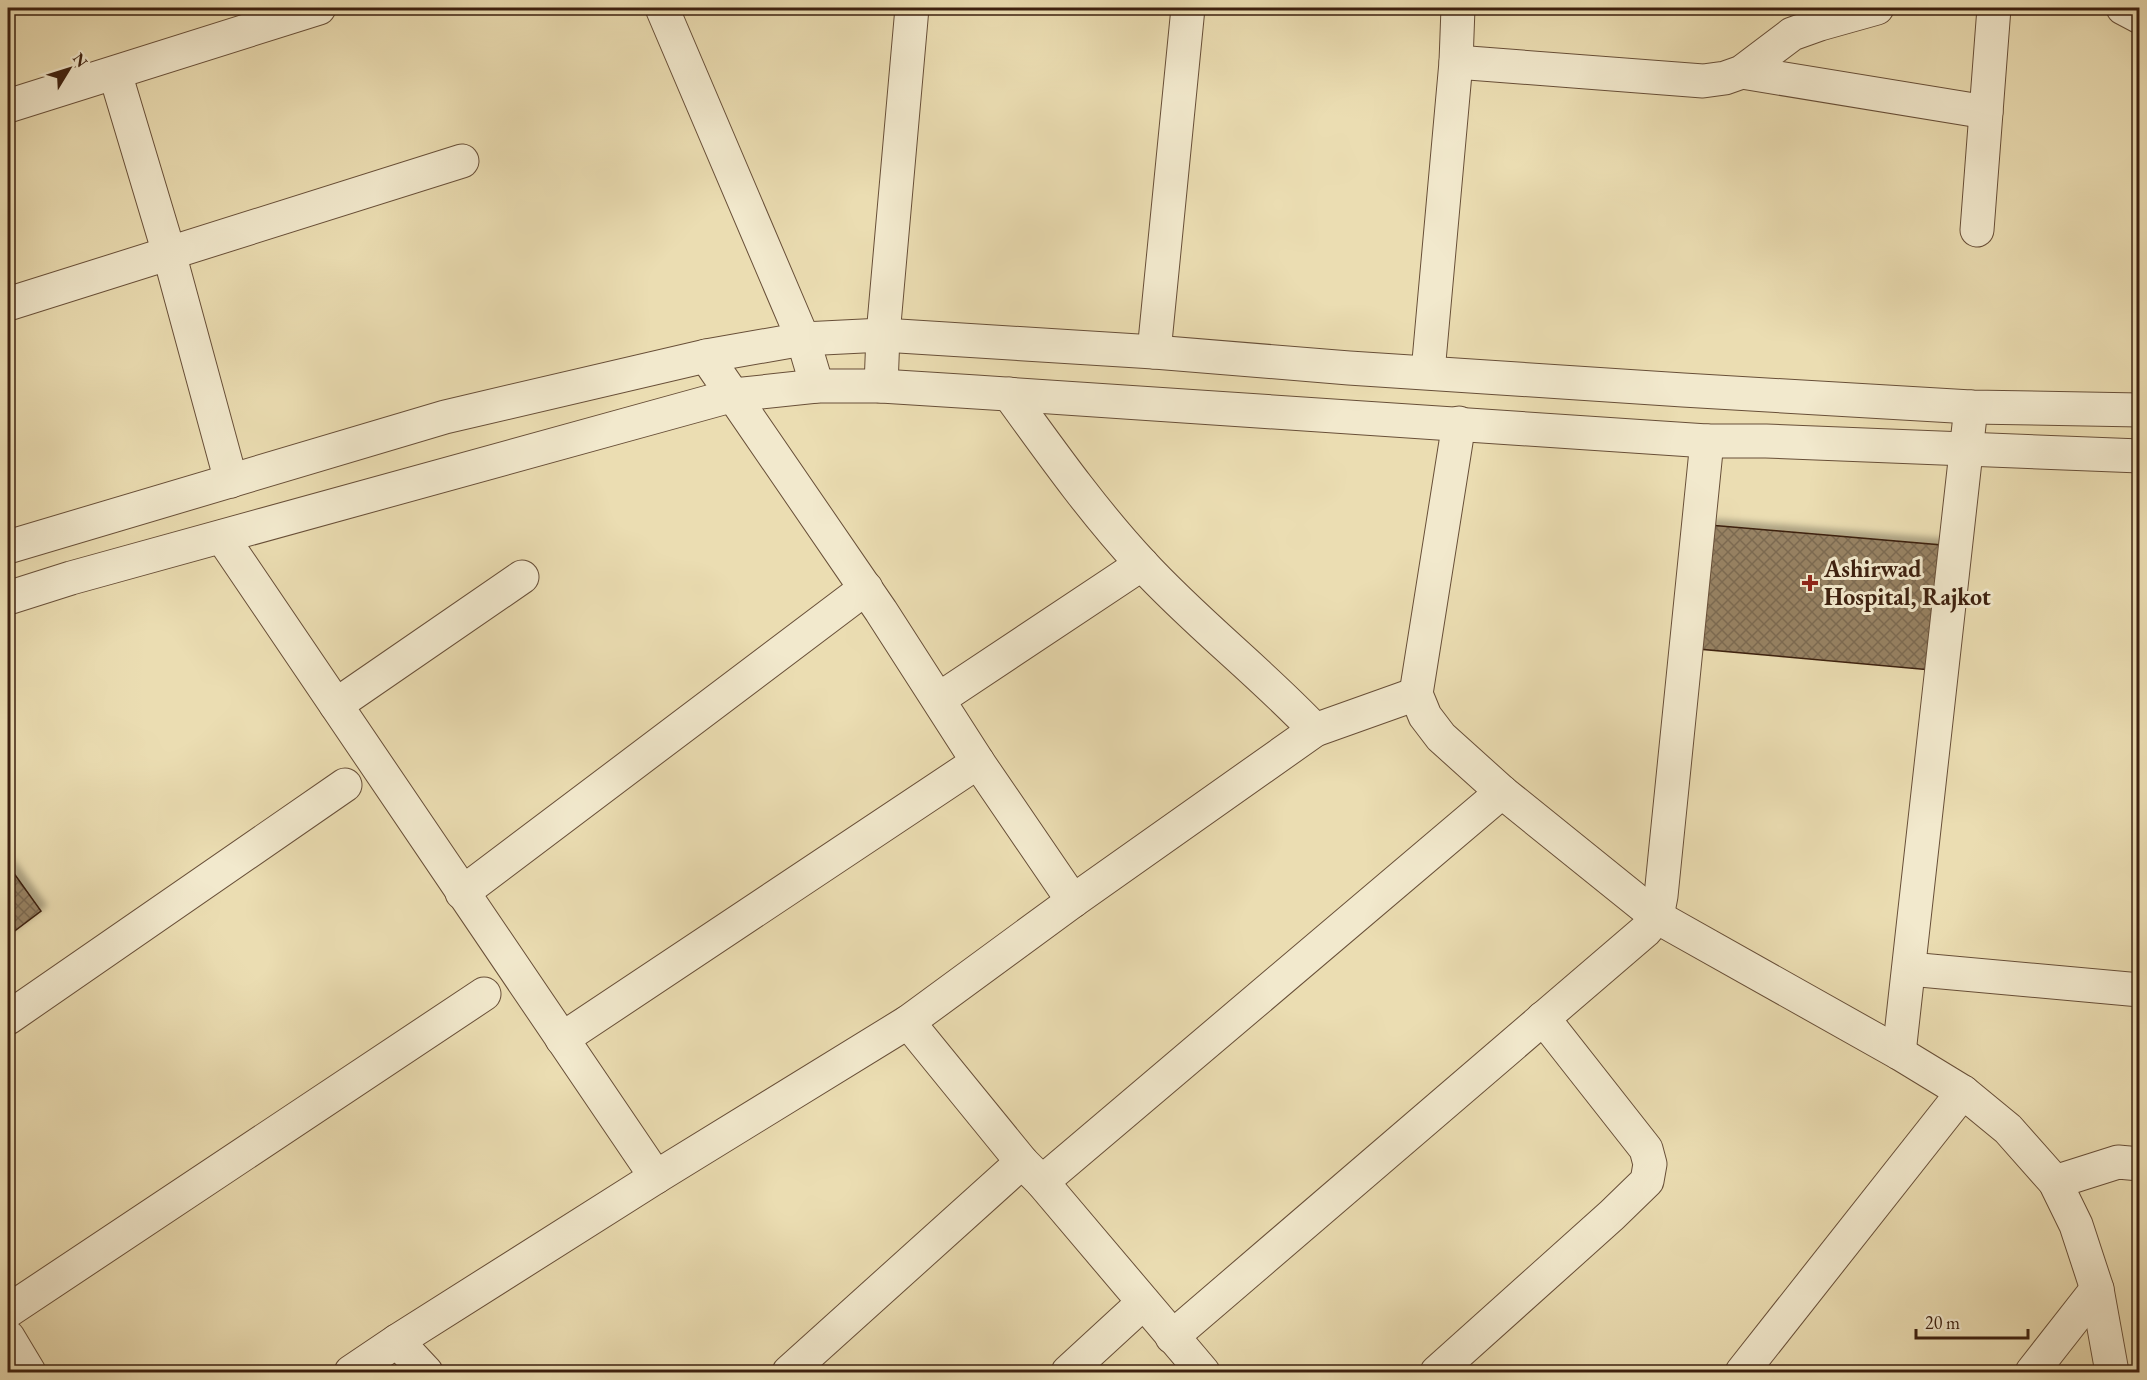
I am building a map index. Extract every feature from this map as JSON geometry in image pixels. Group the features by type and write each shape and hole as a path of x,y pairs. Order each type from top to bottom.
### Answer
{"street":[{"path":"8,106 319,8"},
{"path":"662,8 803,339 817,386"},
{"path":"880,386 912,8"},
{"path":"1154,352 1188,8"},
{"path":"1428,372 1456,62 1458,8"},
{"path":"1456,62 1702,81 1725,78 1742,72 1792,34 1877,8"},
{"path":"1977,230 1994,8"},
{"path":"2123,8 2139,17"},
{"path":"1742,72 1986,112"},
{"path":"115,73 169,253 231,481"},
{"path":"8,304 462,161"},
{"path":"8,547 445,417 706,356 803,339 883,335 1154,352 1349,368 1971,407 2139,410"},
{"path":"706,356 866,588 978,762 1073,901"},
{"path":"8,598 71,578 734,395 817,386 880,386 1707,441 1766,441 2139,456"},
{"path":"1009,394 1065,472 1142,564 1283,696 1315,730"},
{"path":"1899,1053 1971,407"},
{"path":"1459,423 1416,694 1425,716 1441,737 1502,792 1657,916 1899,1053 1963,1092 2008,1129 2055,1182 2076,1225 2097,1289 2112,1372"},
{"path":"1172,1337 1645,931 1657,916 1661,896 1707,441"},
{"path":"222,537 656,1177"},
{"path":"939,699 1142,564"},
{"path":"336,705 522,577"},
{"path":"462,892 866,588"},
{"path":"351,1372 656,1177 908,1022 1073,901 1315,730 1416,694"},
{"path":"562,1039 978,762"},
{"path":"8,1018 345,784"},
{"path":"789,1372 1032,1172 1502,792"},
{"path":"1909,969 2139,990"},
{"path":"8,1311 484,994"},
{"path":"1437,1372 1647,1181 1650,1164 1646,1149 1543,1018"},
{"path":"908,1022 1032,1172 1203,1372"},
{"path":"1743,1372 1963,1092"},
{"path":"2055,1182 2118,1162 2139,1164"},
{"path":"2032,1372 2097,1289"},
{"path":"1068,1372 1143,1303"},
{"path":"8,1337 29,1372"},
{"path":"398,1341 426,1372"}],"building":[{"path":"1709,525 1942,545 1931,670 1698,649"},
{"path":"8,865 41,911 8,936"}],"place":[{"name":"Ashirwad Hospital, Rajkot","path":"1810,583"}]}
